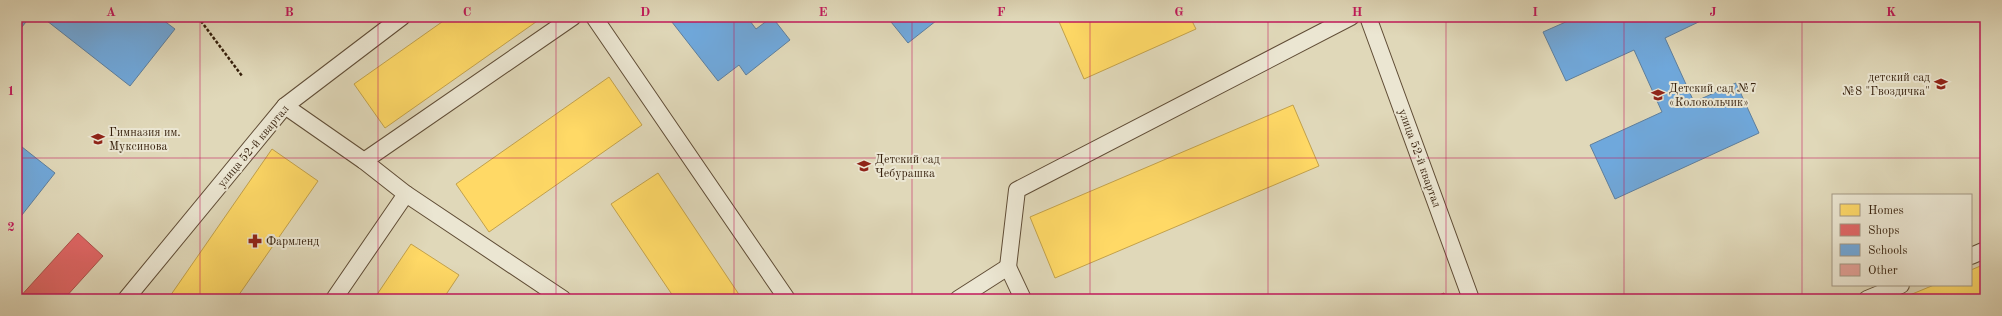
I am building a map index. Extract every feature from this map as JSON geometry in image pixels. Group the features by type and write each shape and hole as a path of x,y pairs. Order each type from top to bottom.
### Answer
{"lane":[{"name":"улица 52-й квартал","path":"126,299 285,106 402,17"},
{"path":"364,161 574,17"},
{"path":"594,17 787,299"},
{"path":"1023,299 1008,267 1018,190 1351,17"},
{"name":"улица 52-й квартал","path":"1368,17 1472,299"},
{"path":"285,106 364,161 406,194 557,297"},
{"path":"334,299 406,194"},
{"path":"1972,256 1985,250"},
{"path":"958,299 1008,267"},
{"path":"1866,299 1898,286"}],"path":[{"path":"198,17 242,76"}],"building: Homes":[{"path":"449,17 543,17 385,128 354,84"},
{"path":"1057,17 1190,17 1196,29 1084,79"},
{"path":"609,77 642,125 489,232 456,184"},
{"path":"1293,105 1319,166 1055,278 1030,217"},
{"path":"272,149 318,181 236,299 168,299"},
{"path":"658,173 742,299 675,299 611,204"},
{"path":"411,244 459,275 443,299 374,299"},
{"path":"1985,264 1985,299 1900,299 1932,286 1972,286 1972,270"}],"building: Shops":[{"path":"78,233 103,256 64,299 18,299"},
{"path":"1444,293 1447,299 1429,299"}],"building: Schools":[{"path":"17,17 30,17 17,33"},
{"path":"42,17 159,17 175,29 130,86"},
{"path":"668,17 747,17 756,29 772,17 790,40 746,75 739,65 718,81"},
{"path":"887,17 941,17 908,43"},
{"path":"1577,17 1709,17 1665,38 1694,102 1736,83 1759,133 1615,199 1590,145 1662,112 1634,50 1566,81 1543,32"},
{"path":"17,143 55,173 18,220 17,219"}],"building: Other":[{"path":"1196,296 1212,298 1214,299 1189,299"}],"place":[{"name":"детский сад №8 \"Гвоздичка\"","path":"1941,84"},
{"name":"Детский сад №7 «Колокольчик»","path":"1658,95"},
{"name":"Гимназия им. Муксинова","path":"98,139"},
{"name":"Детский сад Чебурашка","path":"864,166"},
{"name":"Фармленд","path":"255,241"}]}
